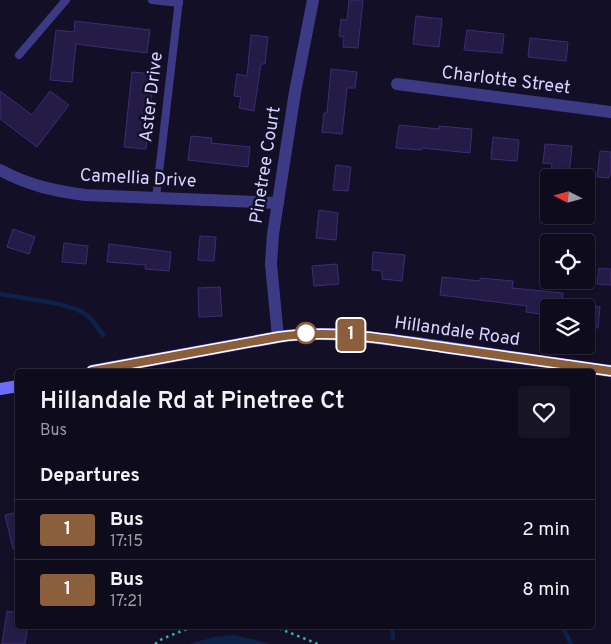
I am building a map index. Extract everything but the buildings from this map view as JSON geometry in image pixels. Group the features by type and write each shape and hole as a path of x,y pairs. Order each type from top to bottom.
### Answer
{"street":[{"name":"Pinetree Court","path":"278,337 271,264 293,101 313,0"},
{"name":"Charlotte Street","path":"397,84 611,112"},
{"name":"Camellia Drive","path":"0,170 36,186 59,192 85,195 278,203"},
{"name":"Hillandale Road","path":"103,369 303,333 328,333 611,371"},
{"path":"0,389 15,386"}],"lane":[{"path":"19,55 66,0"},
{"path":"152,0 179,1"},
{"name":"Aster Drive","path":"156,198 179,1"}],"path":[{"path":"155,644 162,639 187,629"},
{"path":"280,629 318,644"}],"water":[{"path":"234,635 271,644 189,644 214,637"}],"waterway":[{"path":"0,294 54,303 82,312 94,322 103,335"},
{"path":"392,629 393,638"},
{"path":"564,629 571,644"}],"bus line":[{"name":"1","path":"102,369 303,333 328,333 378,338 611,371"}]}
